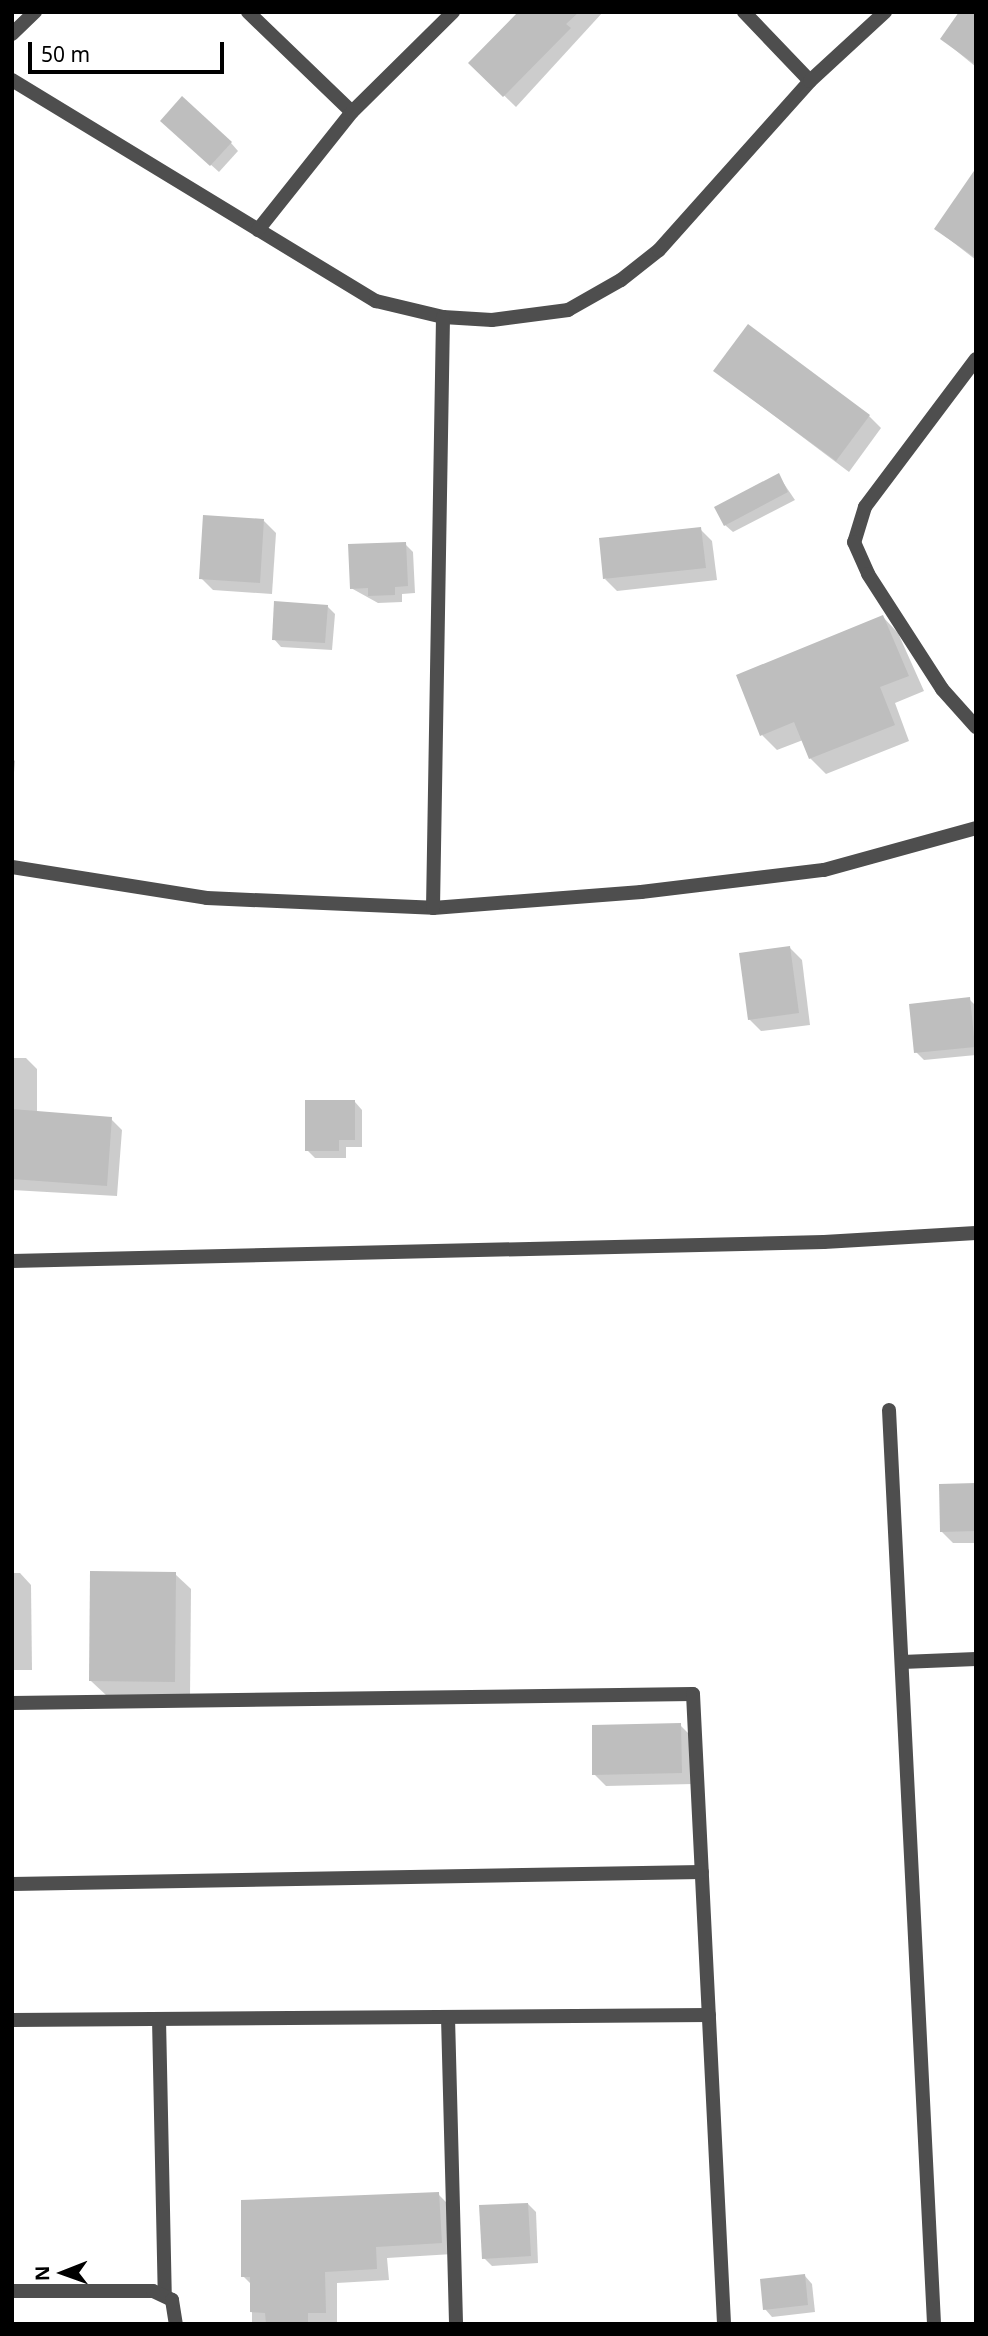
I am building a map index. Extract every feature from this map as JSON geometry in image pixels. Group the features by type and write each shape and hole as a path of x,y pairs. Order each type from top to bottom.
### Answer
{"street":[{"path":"12,34 35,12"},
{"path":"248,12 352,112"},
{"path":"258,230 352,112 453,12"},
{"path":"744,12 810,81"},
{"path":"12,80 376,301 443,317 492,320 568,310 621,280 659,250 810,81 885,12"},
{"path":"433,908 443,317"},
{"path":"976,359 864,507 854,542 868,574 942,688 976,727"},
{"path":"12,867 207,898 433,908 641,892 824,870 976,828"},
{"path":"12,1261 824,1242 976,1233"},
{"path":"889,1410 934,2324"},
{"path":"902,1662 976,1659"},
{"path":"12,1703 693,1693 724,2324"},
{"path":"12,1884 702,1872"},
{"path":"12,2021 709,2015"},
{"path":"448,2017 456,2324"},
{"path":"159,2019 165,2294"},
{"path":"12,2291 165,2294 172,2300 176,2324"}],"building":[{"path":"518,12 579,12 566,24 571,28 503,97 468,63"},
{"path":"959,12 976,12 976,65 940,39"},
{"path":"182,96 232,142 210,166 160,121"},
{"path":"976,168 976,258 934,229"},
{"path":"748,324 870,415 836,461 713,371"},
{"path":"779,473 788,492 724,526 714,507"},
{"path":"203,515 264,519 260,583 199,579"},
{"path":"701,527 706,568 603,579 599,538"},
{"path":"406,542 408,586 395,587 395,595 368,596 368,588 350,589 348,544"},
{"path":"274,601 328,605 325,643 272,640"},
{"path":"883,615 909,676 880,687 895,725 809,759 794,722 760,736 736,675"},
{"path":"790,946 799,1013 748,1020 739,953"},
{"path":"970,997 975,1047 914,1053 909,1004"},
{"path":"305,1100 355,1100 355,1140 339,1140 339,1151 305,1151"},
{"path":"12,1109 112,1117 107,1186 12,1179"},
{"path":"976,1483 976,1531 940,1532 939,1484"},
{"path":"90,1571 176,1572 175,1682 89,1681"},
{"path":"681,1723 682,1773 592,1775 592,1725"},
{"path":"439,2192 442,2243 376,2247 377,2269 325,2272 326,2313 308,2313 308,2324 266,2324 265,2313 250,2312 250,2277 241,2277 241,2200"},
{"path":"528,2203 531,2256 482,2259 479,2205"},
{"path":"805,2274 808,2305 763,2310 760,2279"}]}
